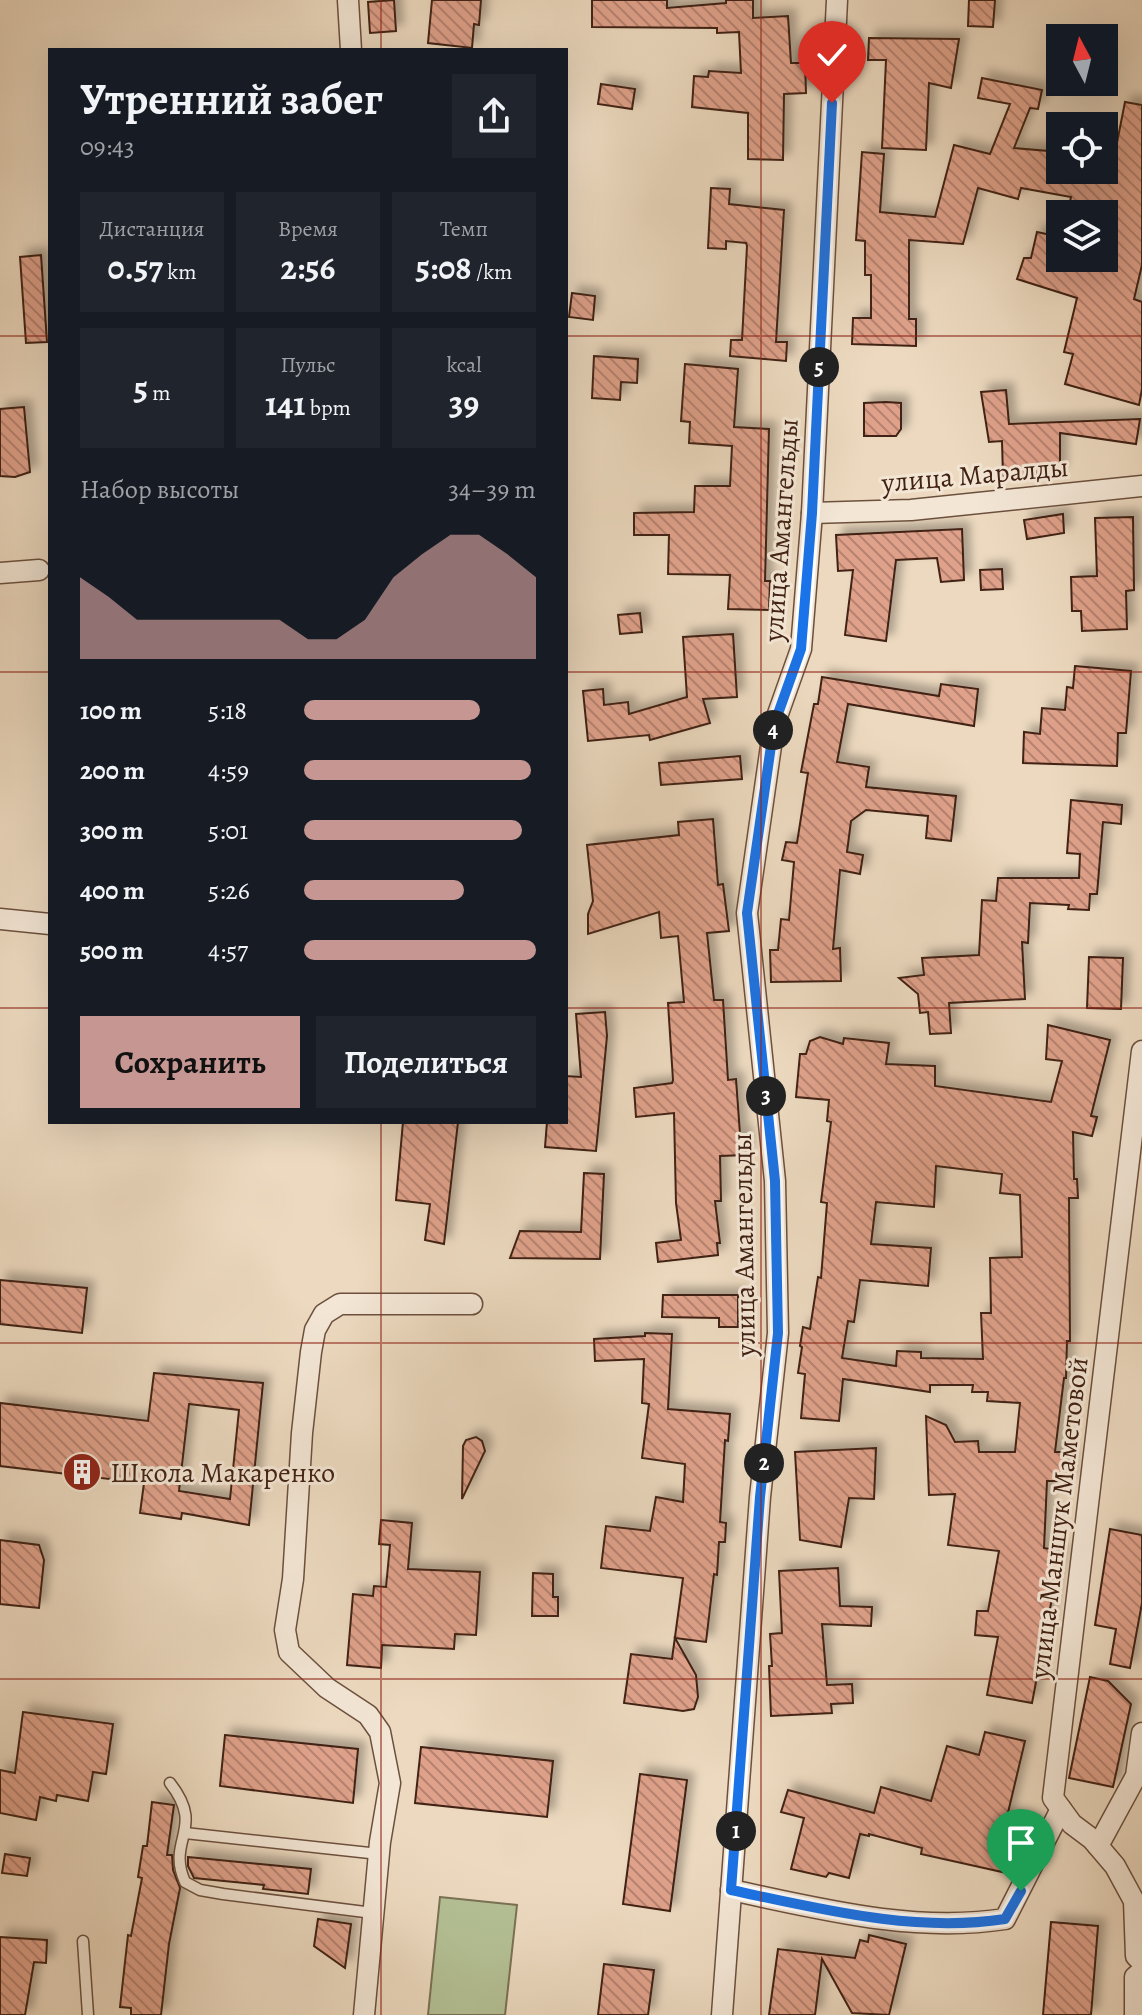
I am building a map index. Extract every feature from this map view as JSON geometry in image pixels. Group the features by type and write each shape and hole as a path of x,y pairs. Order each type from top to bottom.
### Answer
{"street":[{"path":"348,0 351,48"},
{"name":"улица Амангельды","path":"722,2015 760,1497 778,1333 775,1181 747,913 774,725 801,649 812,513 837,0"},
{"name":"улица Маралды","path":"812,513 911,510 1142,486"},
{"path":"0,573 39,570"},
{"path":"0,919 48,924"},
{"name":"улица Маншук Маметовой","path":"1061,1809 1053,1798 1058,1749 1142,1051"},
{"path":"364,2015 379,1854 390,1783 380,1732 368,1715 327,1688 289,1652 285,1630 293,1579 302,1433 311,1352 315,1330 324,1314 340,1304 472,1304"},
{"path":"1098,1846 1136,1776 1142,1733"},
{"path":"731,1890 839,1913 907,1921 966,1925 1005,1919 1061,1809 1115,1866 1134,1901 1136,1956 1142,1962"},
{"path":"1135,2015 1135,1977 1142,1971"}],"lane":[{"path":"170,1783 182,1799 187,1814 178,1854 180,1872 185,1882 200,1890 373,1913"},
{"path":"185,1833 379,1854"},
{"path":"83,1941 88,2015"}],"green space":[{"path":"440,1897 517,1905 505,2015 428,2015"}],"building":[{"path":"394,0 396,31 370,33 368,2"},
{"path":"432,0 481,0 479,25 474,24 472,48 428,43"},
{"path":"592,0 667,0 667,8 726,3 726,0 753,0 753,18 788,16 791,63 805,63 806,93 784,94 783,160 748,159 748,113 692,107 694,76 708,77 709,71 741,73 739,32 717,33 717,28 592,27"},
{"path":"969,0 995,0 993,27 968,26"},
{"path":"869,38 959,39 951,88 929,83 926,150 882,148 886,60 868,60"},
{"path":"982,78 1042,90 1038,109 1030,108 1014,148 1046,151 1046,184 1118,184 1118,138 1125,102 1142,105 1142,265 1134,299 1142,302 1142,389 1139,405 1065,384 1073,354 1064,352 1077,298 1017,279 1024,258 1031,258 1037,232 1046,234 1046,272 1118,272 1118,200 1070,200 1071,197 1021,188 1018,199 978,188 963,244 909,240 909,319 916,319 916,346 852,344 853,318 871,318 871,275 865,275 865,241 856,240 862,152 884,154 880,212 935,217 954,145 990,154 1010,104 978,98"},
{"path":"601,84 635,89 632,109 598,104"},
{"path":"711,188 730,189 729,204 784,210 776,342 787,342 786,361 730,356 731,340 742,340 747,246 746,243 726,241 726,249 708,248"},
{"path":"41,255 47,342 26,343 20,257"},
{"path":"572,293 595,296 593,320 569,317"},
{"path":"594,356 638,359 637,383 621,382 620,400 592,398"},
{"path":"685,364 738,369 734,427 769,429 765,581 770,581 769,610 728,609 730,575 668,574 669,535 634,535 634,513 694,512 695,486 730,486 732,446 689,443 690,422 681,421"},
{"path":"1006,390 1009,424 1140,419 1136,444 1060,433 1060,472 1053,472 1054,475 1003,476 1002,441 989,442 981,392"},
{"path":"864,403 901,403 901,429 896,436 864,436"},
{"path":"24,407 30,472 15,477 0,476 0,409"},
{"path":"1063,514 1064,533 1027,539 1024,520"},
{"path":"1133,517 1134,590 1126,591 1127,629 1082,631 1081,611 1072,611 1071,577 1097,576 1095,518"},
{"path":"962,529 964,580 941,582 937,558 896,560 886,641 845,635 853,570 838,571 836,535"},
{"path":"1002,569 1003,589 981,590 980,570"},
{"path":"640,613 642,632 620,634 618,615"},
{"path":"733,634 737,697 703,699 710,723 650,740 649,735 588,741 583,691 603,689 604,705 628,702 629,714 687,697 683,637"},
{"path":"1075,666 1131,671 1126,733 1118,733 1117,766 1023,763 1024,732 1040,734 1042,708 1065,710 1067,687 1073,688"},
{"path":"822,677 939,696 941,684 978,689 974,726 848,704 837,762 869,767 866,787 956,796 951,841 926,838 928,816 866,810 851,821 847,852 863,855 860,874 840,870 833,949 840,948 841,981 771,982 770,950 778,950 781,919 789,920 794,862 782,860 786,842 797,843 808,773 801,772"},
{"path":"740,756 742,779 661,785 659,763"},
{"path":"1071,800 1122,805 1121,824 1103,822 1097,894 1090,894 1089,910 1068,909 1069,905 1030,903 1028,943 1022,942 1025,999 949,1003 951,1033 930,1034 928,1012 920,1013 918,994 899,978 924,975 922,958 979,955 982,900 996,901 998,878 1079,878 1080,854 1067,853"},
{"path":"713,819 718,885 723,884 729,931 707,933 714,1000 723,1000 728,1080 736,1079 740,1134 745,1134 746,1155 720,1156 721,1201 715,1201 720,1243 717,1243 718,1255 658,1262 656,1243 681,1240 676,1203 674,1113 636,1117 634,1088 672,1083 673,1080 668,1003 684,1002 678,936 661,938 659,912 588,934 588,914 593,901 587,845 679,835 678,822"},
{"path":"1089,957 1123,958 1121,1009 1087,1008"},
{"path":"605,1012 607,1036 596,1151 545,1147 547,1124 568,1124 568,1076 581,1077 576,1014"},
{"path":"1048,1025 1110,1040 1091,1116 1097,1117 1092,1136 1073,1132 1074,1179 1077,1179 1078,1198 1069,1198 1070,1341 1067,1341 1066,1378 1055,1452 1069,1452 1069,1481 1047,1481 1044,1548 1061,1551 1032,1703 987,1695 998,1637 975,1635 977,1611 988,1611 999,1551 948,1545 955,1494 929,1495 926,1416 946,1425 955,1442 978,1441 979,1452 1015,1452 1020,1403 987,1401 988,1392 972,1392 973,1385 930,1385 930,1392 843,1379 839,1421 801,1418 805,1374 798,1373 800,1346 803,1327 810,1329 818,1277 821,1278 827,1203 821,1202 831,1122 827,1121 829,1100 796,1097 800,1054 806,1054 810,1041 820,1037 843,1044 844,1038 889,1043 886,1064 935,1066 935,1086 1051,1102 1062,1061 1046,1059","holes":["936,1166 1002,1174 1000,1193 1020,1195 1022,1257 990,1258 991,1313 981,1313 983,1359 921,1358 921,1352 897,1351 896,1366 842,1358 848,1321 854,1322 860,1280 928,1286 931,1248 871,1244 876,1202 934,1207"]},
{"path":"403,1124 458,1124 444,1244 425,1240 430,1204 396,1200"},
{"path":"584,1173 604,1174 600,1259 510,1258 520,1231 581,1232"},
{"path":"0,1280 87,1288 82,1333 0,1324"},
{"path":"663,1295 738,1295 738,1327 719,1327 719,1318 662,1317"},
{"path":"645,1333 672,1334 668,1409 730,1414 728,1441 725,1440 720,1522 726,1523 725,1542 719,1542 706,1642 675,1638 696,1675 698,1697 694,1709 683,1711 624,1703 631,1654 672,1659 683,1578 601,1568 606,1526 650,1531 656,1497 683,1502 685,1464 642,1458 649,1404 642,1403 644,1359 595,1361 594,1339 645,1336"},
{"path":"154,1373 263,1383 249,1525 182,1513 181,1519 140,1513 144,1483 0,1466 0,1403 148,1421","holes":["189,1404 239,1410 230,1499 179,1491"]},
{"path":"476,1437 482,1441 485,1451 462,1499 463,1446 466,1440"},
{"path":"876,1448 874,1499 849,1498 841,1547 800,1540 795,1452"},
{"path":"381,1520 412,1523 408,1569 480,1572 476,1635 455,1634 454,1649 382,1645 381,1668 347,1665 353,1594 373,1596 374,1586 386,1587 390,1545 379,1544"},
{"path":"1110,1529 1142,1535 1142,1603 1130,1668 1110,1664 1116,1629 1095,1625"},
{"path":"0,1540 39,1545 44,1560 39,1608 0,1604"},
{"path":"838,1568 840,1606 872,1607 871,1626 822,1624 827,1685 852,1684 853,1703 831,1704 832,1713 771,1716 770,1634 782,1633 779,1571"},
{"path":"533,1573 553,1574 553,1597 558,1597 558,1616 532,1616"},
{"path":"1090,1677 1108,1681 1131,1704 1113,1787 1069,1778"},
{"path":"23,1712 113,1724 106,1774 93,1772 88,1801 57,1795 56,1801 40,1797 36,1820 0,1813 0,1770 15,1773"},
{"path":"985,1732 1025,1741 1001,1842 1017,1846 1011,1874 921,1854 922,1848 869,1834 860,1834 849,1878 829,1873 826,1877 791,1869 804,1818 781,1812 788,1790 874,1813 881,1787 931,1801 947,1746 979,1755"},
{"path":"225,1735 358,1749 353,1803 220,1786"},
{"path":"421,1747 553,1761 547,1817 415,1803"},
{"path":"640,1774 687,1780 670,1911 623,1904"},
{"path":"152,1802 174,1805 167,1855 172,1855 173,1870 180,1888 169,1944 161,2015 131,2015 131,2008 120,2007 128,1935 131,1936 142,1878 138,1877 143,1846 147,1846"},
{"path":"5,1854 30,1858 27,1876 2,1873"},
{"path":"188,1857 311,1869 308,1894 263,1889 264,1885 194,1878 188,1866"},
{"path":"318,1919 351,1924 345,1968 314,1946"},
{"path":"1051,1922 1098,1926 1091,2015 1043,2015"},
{"path":"869,1935 906,1944 889,2015 852,2013 822,1959 815,2015 769,2015 778,1949 855,1958 860,1940 868,1942"},
{"path":"0,1937 47,1940 46,1963 34,1962 25,2015 0,2015"},
{"path":"604,1964 654,1970 648,2015 598,2015"}],"place":[{"name":"Школа Макаренко","path":"82,1472"}],"route":[{"path":"832,103 812,513 801,649 774,725 747,913 775,1181 778,1333 760,1497 731,1890 839,1913 966,1925 1005,1919 1021,1891"}]}
